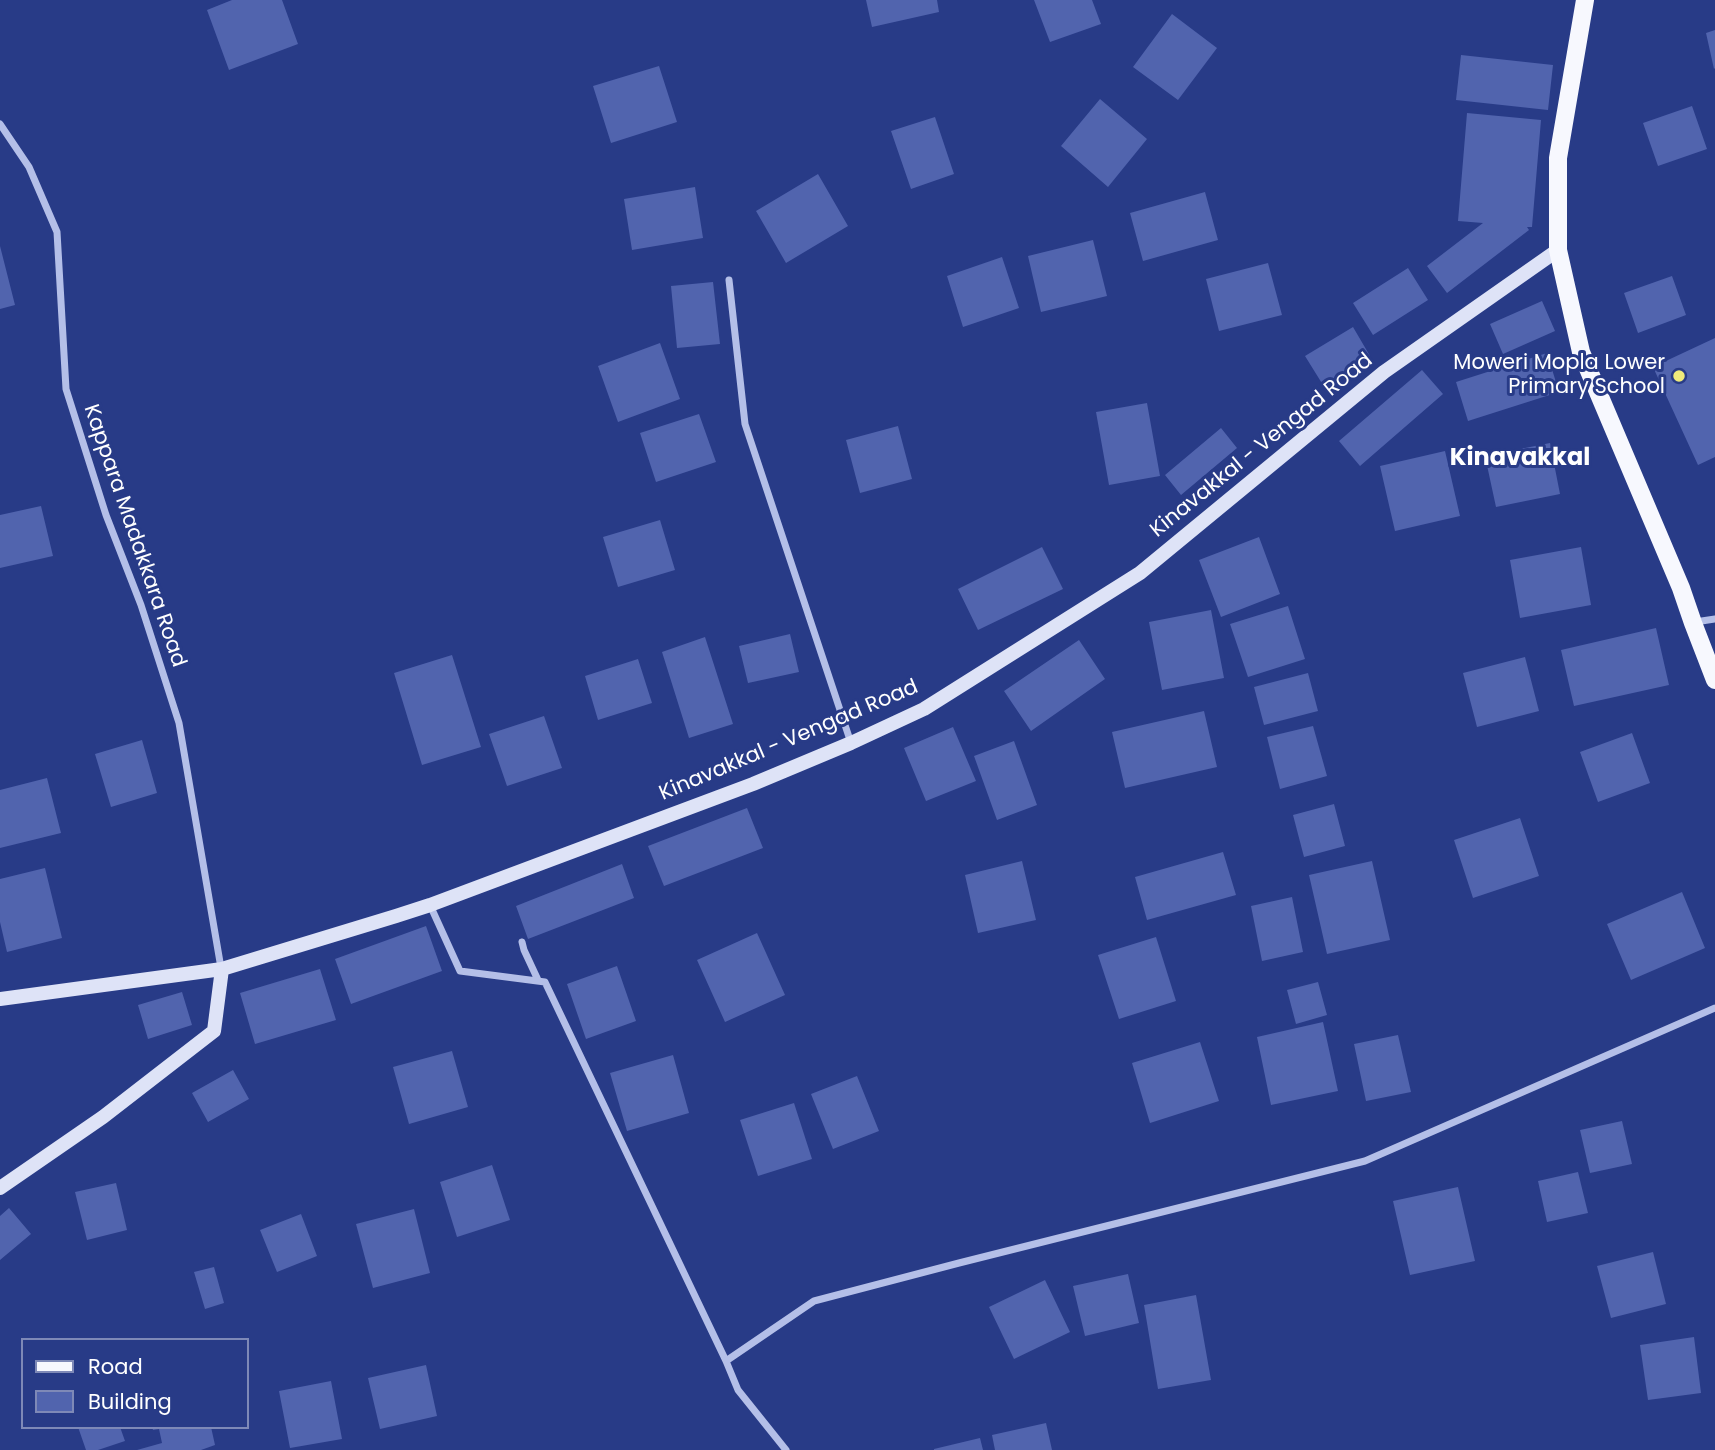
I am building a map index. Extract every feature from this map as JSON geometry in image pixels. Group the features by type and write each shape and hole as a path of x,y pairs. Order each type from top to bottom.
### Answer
{"main road":[{"path":"1585,0 1558,158 1558,250 1581,352 1681,589 1715,680"},
{"name":"Kinavakkal - Vengad Road","path":"0,998 222,969 430,905 753,784 924,709 1140,573 1384,372 1558,250"},
{"path":"0,1188 103,1117 214,1031 222,969"}],"street":[{"name":"Kappara Madakkara Road","path":"0,124 29,167 57,232 66,389 106,515 141,605 179,723 222,969"},
{"path":"729,280 745,424 851,743"},
{"path":"1693,622 1715,619"},
{"path":"430,905 460,971 545,982 738,1390 786,1450"},
{"path":"522,942 538,980"},
{"path":"726,1361 814,1301 1365,1161 1715,1008"}],"building":[{"path":"232,0 282,0 298,44 229,70 207,10"},
{"path":"866,0 937,0 939,12 872,27"},
{"path":"1034,0 1092,0 1101,24 1050,42"},
{"path":"1172,14 1217,48 1178,100 1133,67"},
{"path":"1715,30 1715,68 1714,69 1706,33"},
{"path":"1461,55 1553,65 1548,110 1456,100"},
{"path":"659,66 677,122 611,143 593,86"},
{"path":"1100,99 1147,139 1108,187 1061,146"},
{"path":"1692,106 1707,149 1658,166 1643,123"},
{"path":"1467,113 1541,120 1532,227 1527,227 1529,230 1447,293 1427,266 1483,223 1458,221"},
{"path":"935,117 954,174 911,189 891,131"},
{"path":"818,174 848,226 786,263 756,211"},
{"path":"695,187 703,238 632,250 624,199"},
{"path":"1205,192 1218,240 1143,261 1130,213"},
{"path":"1093,240 1107,296 1041,312 1028,256"},
{"path":"0,246 15,305 0,309"},
{"path":"1002,257 1019,308 963,327 947,276"},
{"path":"1268,263 1282,315 1219,331 1206,279"},
{"path":"1408,268 1428,300 1373,335 1353,303"},
{"path":"1672,276 1686,315 1638,333 1624,293"},
{"path":"713,282 720,344 677,348 671,286"},
{"path":"1542,301 1555,331 1503,354 1490,324"},
{"path":"1353,327 1370,356 1323,385 1305,356"},
{"path":"1715,338 1715,457 1698,465 1653,367"},
{"path":"660,343 680,399 618,422 598,366"},
{"path":"1547,353 1559,392 1468,421 1456,382"},
{"path":"1422,370 1443,394 1360,466 1339,441"},
{"path":"1147,403 1160,476 1109,485 1096,412"},
{"path":"699,414 716,462 656,482 640,433"},
{"path":"898,426 912,479 860,493 846,440"},
{"path":"1221,428 1237,448 1181,495 1165,475"},
{"path":"1550,443 1560,494 1496,507 1485,456"},
{"path":"1445,451 1460,516 1395,531 1380,466"},
{"path":"41,506 53,556 0,568 0,515"},
{"path":"660,520 675,570 618,587 603,537"},
{"path":"1259,537 1280,594 1221,617 1199,560"},
{"path":"1042,547 1063,589 978,630 958,589"},
{"path":"1581,547 1591,605 1520,618 1510,560"},
{"path":"1288,606 1305,659 1248,677 1230,624"},
{"path":"1211,610 1224,678 1162,690 1149,622"},
{"path":"1656,628 1669,685 1574,706 1561,650"},
{"path":"790,634 799,672 748,683 739,646"},
{"path":"705,637 733,724 689,738 662,652"},
{"path":"1079,640 1105,679 1031,731 1004,691"},
{"path":"452,655 481,747 422,765 394,673"},
{"path":"1525,657 1539,711 1477,727 1463,673"},
{"path":"638,659 652,703 598,720 585,676"},
{"path":"1308,673 1318,711 1264,725 1254,687"},
{"path":"1204,711 1217,767 1125,788 1112,732"},
{"path":"544,716 562,768 507,786 489,734"},
{"path":"1313,726 1327,776 1280,789 1267,737"},
{"path":"953,727 976,781 926,801 904,748"},
{"path":"1632,733 1650,783 1598,802 1580,752"},
{"path":"142,740 157,793 111,807 95,754"},
{"path":"1014,741 1037,805 997,820 974,756"},
{"path":"47,778 61,833 0,848 0,790"},
{"path":"1334,804 1345,846 1304,857 1293,815"},
{"path":"747,808 763,848 664,886 648,846"},
{"path":"1520,818 1539,876 1473,898 1454,840"},
{"path":"1223,852 1236,895 1147,920 1135,877"},
{"path":"1022,861 1036,920 978,933 965,875"},
{"path":"1372,861 1390,940 1327,954 1309,875"},
{"path":"622,864 634,898 528,939 516,906"},
{"path":"45,868 62,938 7,952 0,922 0,879"},
{"path":"1682,892 1705,948 1631,980 1607,924"},
{"path":"1292,897 1303,952 1262,961 1251,906"},
{"path":"426,926 442,971 351,1004 335,959"},
{"path":"757,933 785,995 725,1022 697,960"},
{"path":"1156,937 1176,1001 1119,1019 1098,955"},
{"path":"617,966 636,1021 586,1039 567,984"},
{"path":"320,969 336,1020 255,1044 240,993"},
{"path":"1318,982 1327,1015 1296,1024 1287,990"},
{"path":"182,992 192,1025 148,1039 138,1005"},
{"path":"1323,1022 1338,1091 1271,1105 1257,1037"},
{"path":"1398,1035 1411,1092 1366,1101 1354,1044"},
{"path":"1200,1042 1219,1101 1150,1123 1132,1063"},
{"path":"452,1051 468,1107 409,1124 393,1067"},
{"path":"673,1055 689,1113 627,1131 610,1073"},
{"path":"233,1070 249,1099 208,1122 192,1093"},
{"path":"857,1076 879,1131 833,1149 811,1094"},
{"path":"794,1103 812,1159 758,1176 740,1120"},
{"path":"1622,1121 1632,1164 1590,1173 1580,1130"},
{"path":"492,1165 510,1220 457,1237 440,1182"},
{"path":"1578,1172 1588,1213 1547,1222 1538,1181"},
{"path":"116,1183 127,1230 87,1240 75,1192"},
{"path":"1458,1187 1475,1261 1410,1275 1393,1201"},
{"path":"9,1208 31,1234 0,1260 0,1216"},
{"path":"414,1209 430,1273 373,1288 356,1224"},
{"path":"301,1214 317,1256 277,1272 260,1230"},
{"path":"1653,1252 1666,1304 1611,1318 1597,1266"},
{"path":"214,1267 224,1303 205,1309 194,1272"},
{"path":"1128,1274 1139,1323 1085,1336 1073,1286"},
{"path":"1045,1280 1070,1332 1014,1359 989,1307"},
{"path":"1196,1295 1211,1380 1158,1389 1144,1305"},
{"path":"1694,1337 1701,1393 1648,1400 1640,1345"},
{"path":"426,1365 437,1416 380,1429 368,1378"},
{"path":"331,1381 342,1439 290,1448 279,1391"},
{"path":"1046,1423 1052,1450 995,1450 992,1435"},
{"path":"79,1429 121,1429 125,1441 98,1450 86,1450"},
{"path":"159,1429 211,1429 215,1445 201,1450 137,1450 162,1443"},
{"path":"980,1438 983,1450 934,1450 934,1449"}],"place":[{"name":"Moweri Mopla Lower Primary School","path":"1679,376"}],"district":[{"name":"Kinavakkal","path":"1520,459"}]}
